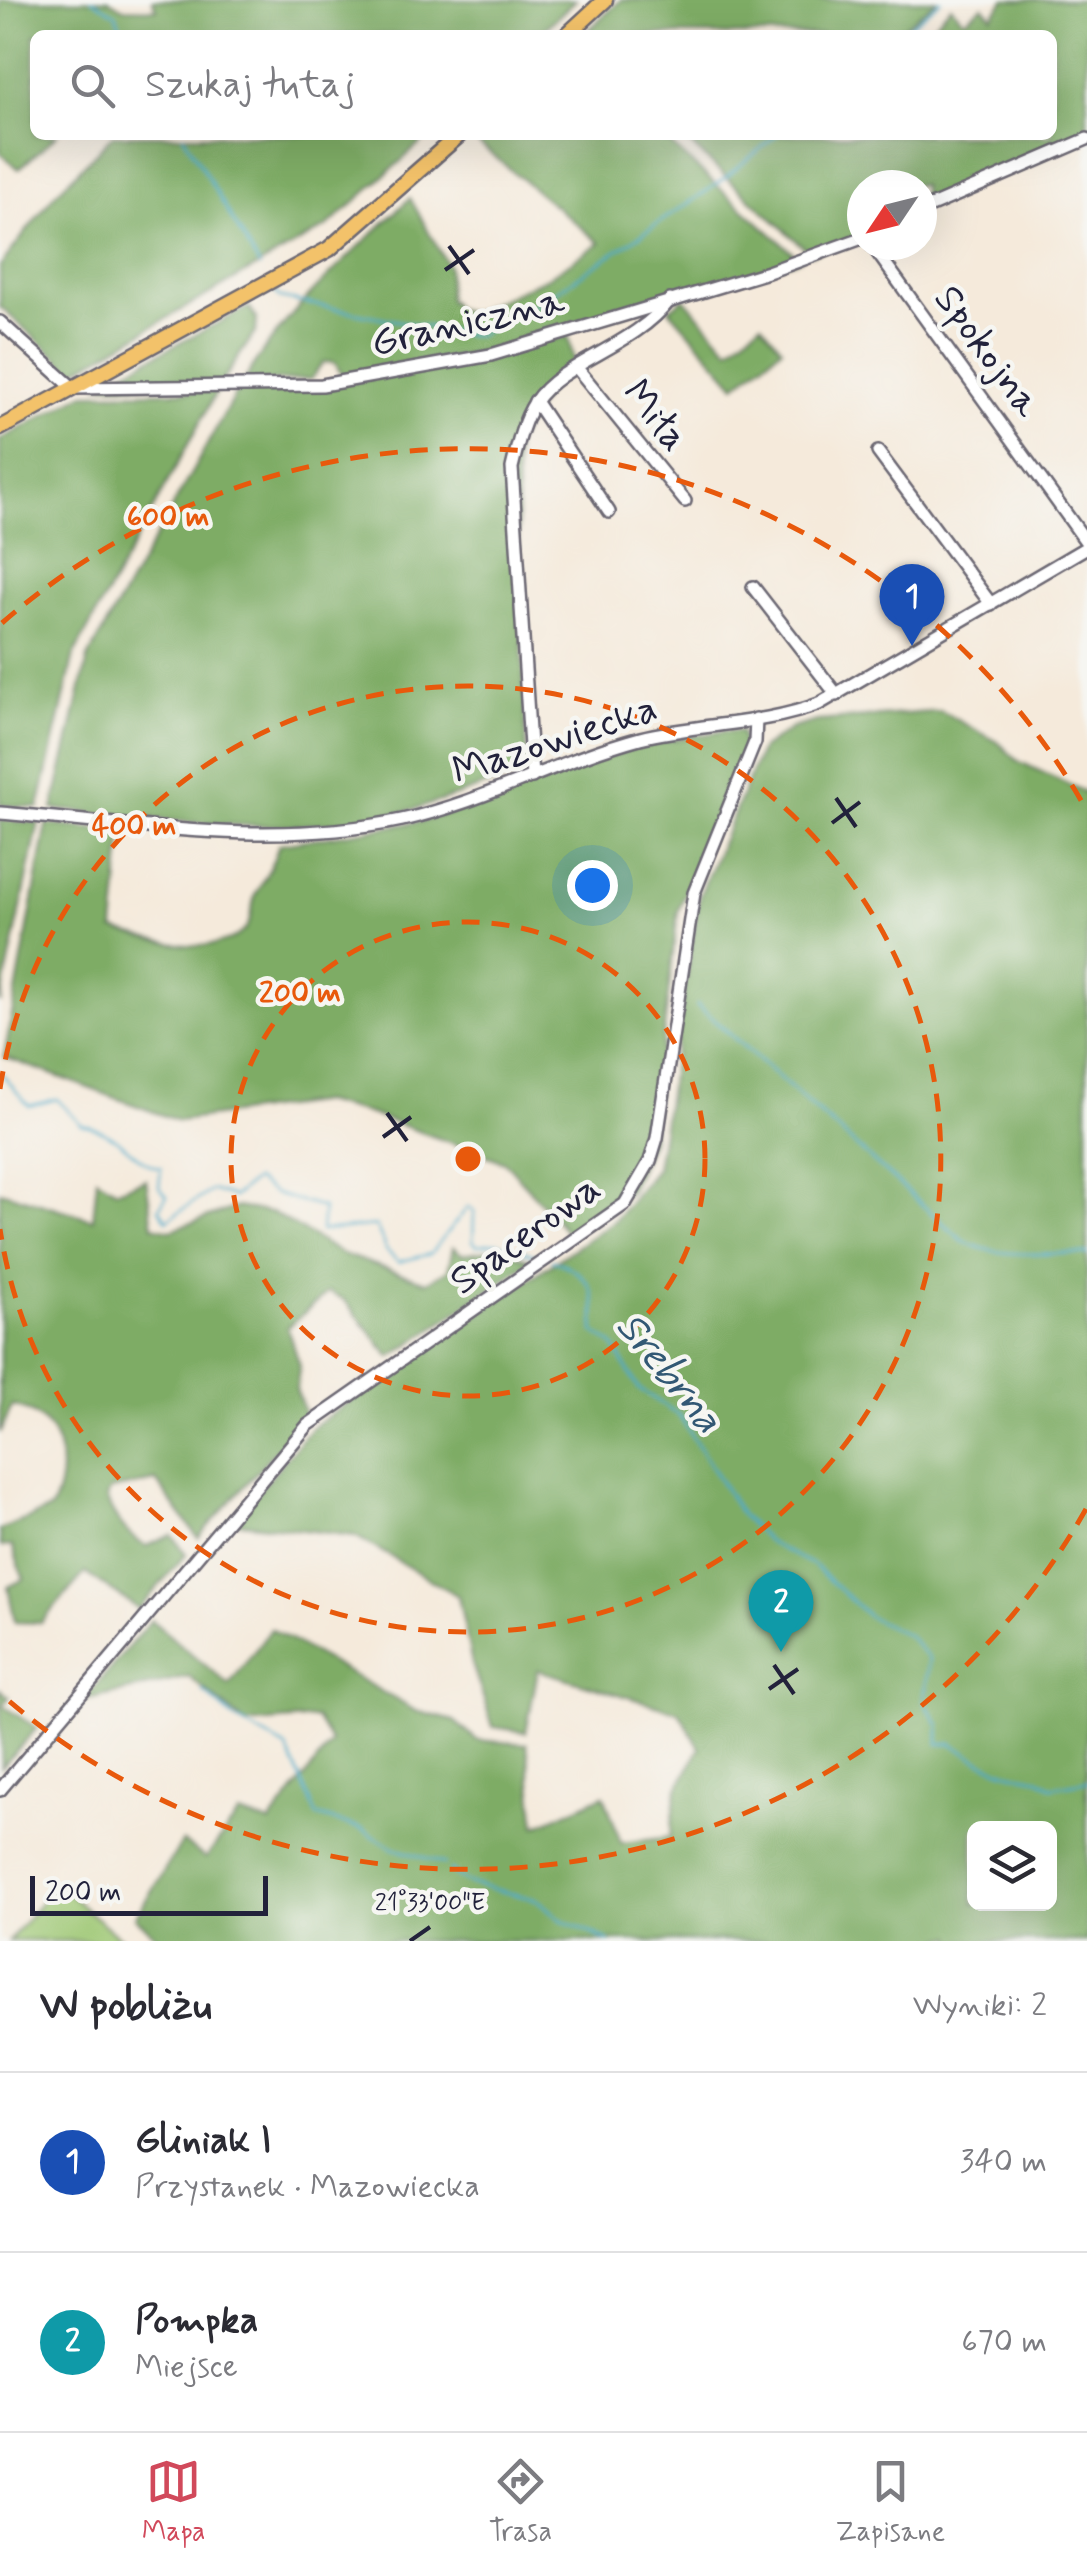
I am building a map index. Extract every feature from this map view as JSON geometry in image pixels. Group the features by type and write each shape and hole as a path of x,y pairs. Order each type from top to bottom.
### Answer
{"main road":[{"path":"573,30 606,0"},
{"path":"0,428 337,244 453,140"}],"street":[{"path":"937,204 1087,139"},
{"name":"Graniczna","path":"73,388 236,388 342,382 508,351 768,272 847,243"},
{"name":"Spokojna","path":"883,260 1087,545"},
{"path":"532,778 512,468 536,401 577,368 635,334 670,300"},
{"path":"0,322 73,388"},
{"name":"Miła","path":"577,368 685,501"},
{"path":"536,401 609,512"},
{"path":"878,452 991,604"},
{"name":"Mazowiecka","path":"0,813 246,834 326,832 413,817 636,740 804,710 837,695 1087,545"},
{"path":"753,587 837,695"},
{"name":"Spacerowa","path":"0,1790 308,1425 625,1204 650,1161 694,893 755,742 756,720"}],"green space":[{"path":"0,0 108,0 124,8 157,9 152,0 576,0 543,30 30,30 30,140 51,140 19,169 0,153"},
{"path":"621,0 937,0 900,30 588,30"},
{"path":"1004,0 1087,0 1087,135 937,200 937,170 847,170 847,241 811,254 686,140 1057,140 1057,30 929,30 951,6 964,20 983,6 992,16"},
{"path":"108,140 424,140 328,226 73,372 0,307 0,266 54,195"},
{"path":"474,140 666,140 800,259 517,345 343,377 335,363 324,362 311,379 243,383 298,308 410,198 448,266 448,299 457,309 471,313 546,278 600,243"},
{"path":"684,298 729,349 761,323 782,348 736,385 669,309"},
{"path":"249,307 257,319 256,331 220,385 98,385"},
{"path":"568,336 575,365 554,379 515,444 527,771 403,812 316,824 228,825 53,809 88,658 237,391 352,382"},
{"path":"217,391 74,655 39,808 0,805 0,440 85,393"},
{"path":"941,711 998,742 1018,761 1087,793 1087,1941 955,1941 952,1936 934,1941 161,1941 135,1917 182,1842 206,1858 239,1814 270,1823 331,1743 316,1718 246,1724 189,1677 83,1701 151,1620 229,1685 271,1629 416,1711 454,1721 477,1740 527,1744 536,1826 604,1795 621,1843 670,1837 677,1790 700,1748 679,1712 538,1670 526,1732 493,1727 472,1664 458,1596 355,1536 233,1522 311,1428 614,1221 656,1168 700,894 761,749 792,728 817,721"},
{"path":"741,731 745,748 678,911 651,1141 630,1190 591,1224 569,1235 505,1162 370,1114 322,1102 178,1121 4,1057 47,824 123,832 114,930 183,945 219,943 246,928 255,896 279,844 424,821 641,745"},
{"path":"0,820 39,823 1,1002 0,1002"},
{"path":"97,1178 117,1190 146,1179 153,1226 171,1230 237,1207 273,1213 342,1254 426,1282 448,1270 453,1247 462,1254 502,1248 531,1261 391,1357 344,1300 328,1292 287,1328 300,1365 296,1389 306,1416 198,1538 156,1481 110,1490 106,1497 109,1504 133,1537 146,1546 172,1535 186,1554 139,1609 85,1573 41,1623 15,1622 8,1587 24,1579 12,1546 1,1547 0,1530 51,1509 61,1462 52,1432 29,1411 12,1406 0,1433 0,1191 93,1219"},
{"path":"0,1689 9,1697 3,1706 37,1728 2,1767"},
{"path":"56,1884 124,1941 9,1941"}],"waterway":[{"path":"92,0 116,14 121,30"},
{"path":"905,30 941,0"},
{"path":"186,140 260,267"},
{"path":"272,289 280,298 476,336 537,304 720,182 771,140"},
{"path":"697,1005 962,1240 1006,1253 1087,1254"},
{"name":"Srebrna","path":"0,1072 29,1106 57,1099 82,1125 108,1134 161,1168 159,1187 167,1196 159,1208 167,1220 212,1190 233,1197 255,1180 275,1194 323,1208 321,1231 376,1226 386,1250 398,1262 430,1254 468,1207 474,1211 473,1241 477,1245 497,1243 539,1256"},
{"name":"Srebrna","path":"552,1260 576,1271 590,1286 594,1332 613,1345 639,1389 679,1415 742,1516 771,1544 813,1565 868,1616 909,1636 929,1659 924,1701 939,1725 939,1744 951,1743 993,1767 1036,1778 1052,1787 1087,1781"},
{"path":"203,1691 235,1719 287,1748 317,1816 362,1829 392,1848 445,1864"},
{"path":"450,1870 468,1883 538,1900 560,1919 609,1941"}],"place":[{"name":"Gliniak I","path":"912,646"},
{"name":"Pompka","path":"781,1652"}]}
